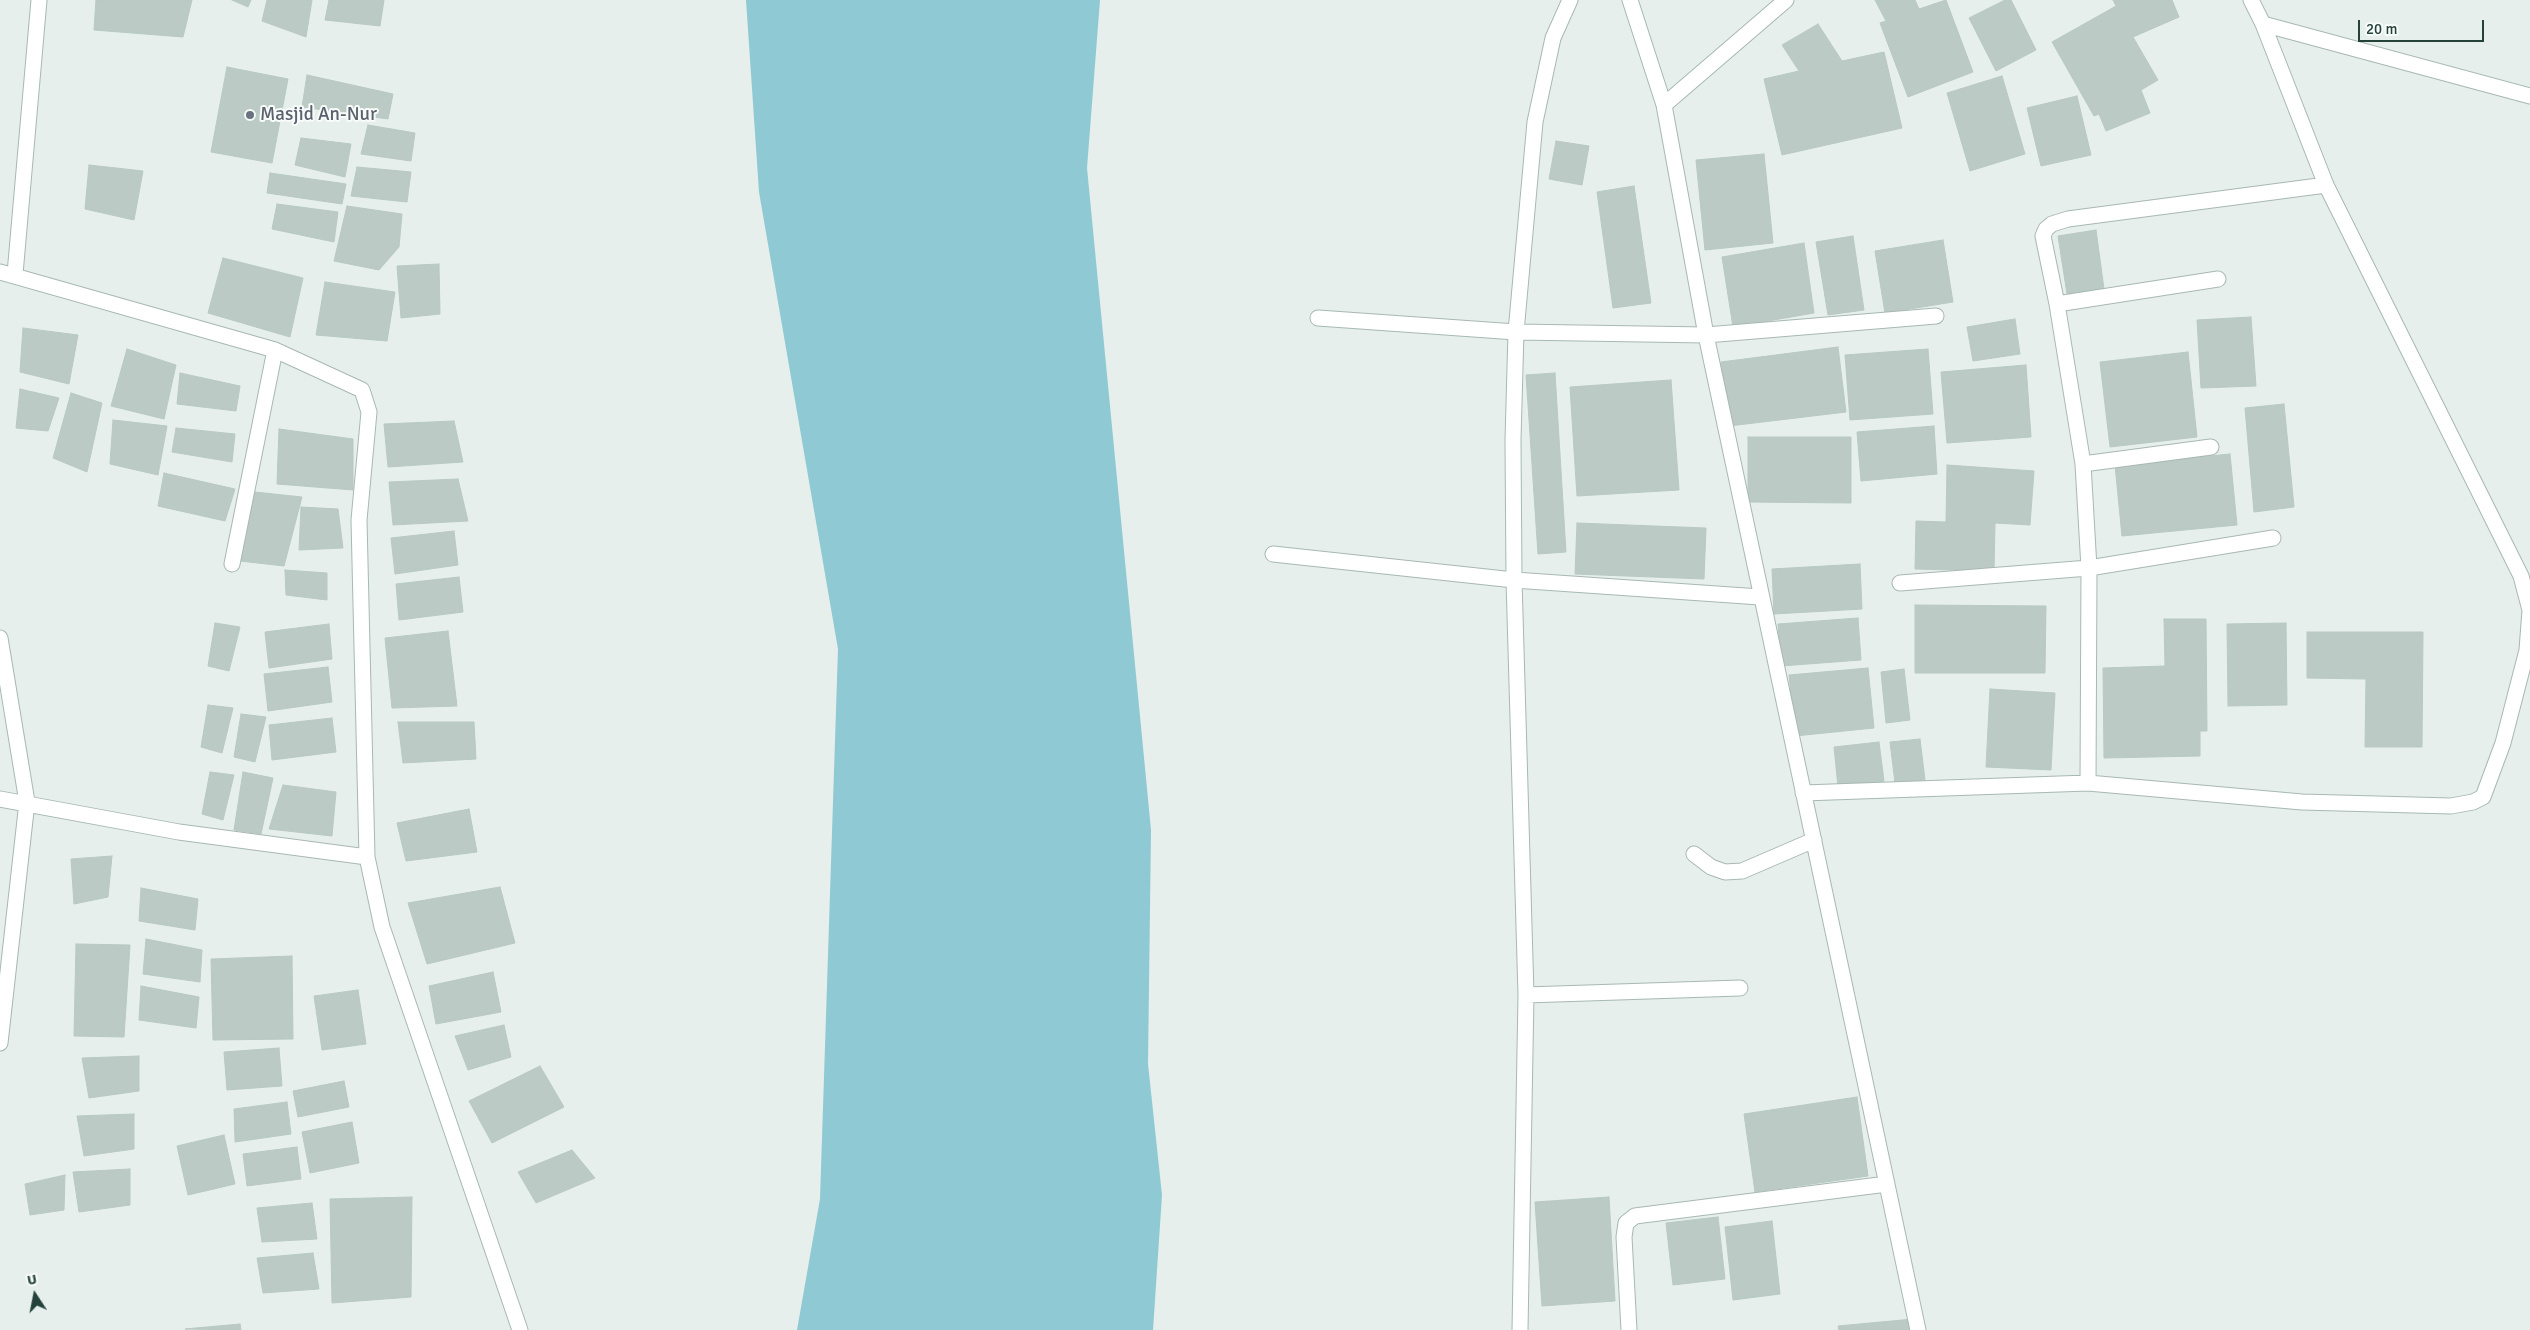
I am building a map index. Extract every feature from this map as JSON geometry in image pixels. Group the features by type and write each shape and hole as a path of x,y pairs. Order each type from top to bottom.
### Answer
{"street":[{"path":"39,0 8,273 275,350 362,390 369,412 359,520 367,857 382,927 520,1330"},
{"path":"1520,1330 1526,995 1514,580 1513,440 1516,332 1535,122 1553,38 1570,0"},
{"path":"1630,0 1664,105 1706,335 1760,597 1814,840 1918,1330"},
{"path":"1664,105 1786,0"},
{"path":"1803,793 2088,783 2302,802 2451,806 2473,802 2483,797 2489,786 2503,743 2528,650 2530,610 2521,576 2326,185 2263,24 2251,0"},
{"path":"2263,24 2530,96"},
{"path":"2088,783 2089,568 2083,464 2057,304 2043,236 2046,229 2052,224 2078,218 2326,185"},
{"path":"2057,304 2218,279"},
{"path":"1318,318 1516,332 1706,335 1936,316"},
{"path":"232,564 275,350"},
{"path":"2083,464 2212,448"},
{"path":"1900,583 2089,568 2273,538"},
{"path":"1273,554 1514,580 1760,597"},
{"path":"0,638 27,802 0,1042"},
{"path":"0,799 27,802 179,832 367,857"},
{"path":"1694,854 1712,867 1725,872 1742,871 1814,840"},
{"path":"1526,995 1740,988"},
{"path":"1629,1330 1624,1237 1626,1223 1635,1216 1887,1184"}],"water":[{"path":"746,0 1100,0 1087,168 1151,830 1148,1064 1162,1195 1153,1330 797,1330 820,1199 838,649 759,192"}],"building":[{"path":"96,0 192,0 183,37 94,30"},
{"path":"232,0 251,0 248,7"},
{"path":"267,0 312,0 306,37 262,21"},
{"path":"329,0 384,0 380,26 325,20"},
{"path":"1875,0 1915,0 1919,9 1946,0 1973,72 1908,97 1880,23 1886,21"},
{"path":"2005,0 2011,0 2036,50 1996,71 1969,18"},
{"path":"2113,0 2172,0 2179,17 2133,37 2158,80 2141,90 2150,113 2106,131 2099,114 2094,116 2052,42 2116,6"},
{"path":"1818,24 1842,61 1884,52 1902,128 1782,155 1764,79 1799,71 1782,45"},
{"name":"Masjid An-Nur","path":"227,67 288,79 272,163 211,152"},
{"path":"307,75 393,94 388,119 302,107"},
{"path":"2002,76 2025,154 1970,171 1947,93"},
{"path":"2077,96 2091,155 2041,166 2027,108"},
{"path":"368,125 415,133 411,161 361,154"},
{"path":"301,138 351,144 345,177 295,165"},
{"path":"1556,141 1589,146 1582,185 1549,179"},
{"path":"1764,154 1773,243 1705,250 1696,160"},
{"path":"89,165 143,171 134,220 85,209"},
{"path":"357,167 411,172 407,202 351,196"},
{"path":"270,173 346,184 342,204 267,193"},
{"path":"1634,186 1651,303 1613,308 1597,192"},
{"path":"277,204 338,212 334,242 272,229"},
{"path":"347,206 402,214 399,247 379,270 334,261"},
{"path":"2096,230 2104,289 2067,294 2058,236"},
{"path":"1853,236 1864,310 1828,315 1816,242"},
{"path":"1943,240 1953,302 1885,313 1875,251"},
{"path":"1804,243 1814,313 1733,327 1722,257"},
{"path":"223,258 303,278 290,337 208,313"},
{"path":"439,264 440,314 401,318 397,266"},
{"path":"325,282 395,292 387,341 316,335"},
{"path":"2251,317 2256,386 2201,388 2197,320"},
{"path":"2015,319 2020,354 1973,361 1967,327"},
{"path":"23,328 78,335 69,384 20,372"},
{"path":"1838,347 1846,412 1729,426 1721,362"},
{"path":"127,349 176,365 164,419 111,406"},
{"path":"1928,349 1933,414 1850,420 1845,355"},
{"path":"2188,352 2197,437 2110,447 2100,362"},
{"path":"2026,365 2031,437 1947,443 1941,372"},
{"path":"180,373 240,386 236,411 177,404"},
{"path":"1555,373 1566,552 1538,554 1526,375"},
{"path":"1671,380 1679,490 1577,496 1570,387"},
{"path":"20,389 59,398 48,431 16,428"},
{"path":"71,393 102,403 87,472 53,458"},
{"path":"2284,404 2294,507 2254,512 2245,408"},
{"path":"113,420 167,426 158,475 110,464"},
{"path":"454,421 463,462 388,467 384,424"},
{"path":"1934,426 1937,474 1861,481 1857,432"},
{"path":"176,428 235,434 232,462 172,452"},
{"path":"279,429 353,439 353,490 277,484"},
{"path":"1748,437 1851,437 1851,503 1748,502"},
{"path":"2230,454 2237,525 2122,536 2115,465"},
{"path":"1947,465 2034,471 2030,525 1995,523 1994,571 1915,569 1916,521 1946,522"},
{"path":"164,473 235,489 225,521 158,506"},
{"path":"458,479 468,521 393,525 389,482"},
{"path":"255,492 302,497 284,566 240,561"},
{"path":"301,507 338,509 343,548 299,550"},
{"path":"1577,523 1706,528 1704,579 1575,574"},
{"path":"454,531 458,565 395,574 391,538"},
{"path":"1860,564 1862,609 1774,614 1772,569"},
{"path":"285,570 327,573 327,600 286,595"},
{"path":"459,577 463,612 399,620 396,584"},
{"path":"1915,605 2046,606 2045,673 1915,673"},
{"path":"1858,618 1861,660 1781,666 1778,624"},
{"path":"2164,619 2206,619 2207,731 2200,731 2200,756 2104,758 2103,668 2165,666"},
{"path":"215,623 240,627 229,671 208,666"},
{"path":"2286,623 2287,705 2228,706 2227,624"},
{"path":"329,624 332,659 269,668 265,632"},
{"path":"448,631 457,706 392,708 385,638"},
{"path":"2307,632 2423,632 2422,747 2365,747 2366,679 2307,678"},
{"path":"328,667 332,702 268,711 264,674"},
{"path":"1868,668 1874,728 1795,736 1789,675"},
{"path":"1904,669 1910,720 1886,723 1881,672"},
{"path":"1990,689 2055,693 2051,770 1986,767"},
{"path":"208,705 233,708 222,753 201,747"},
{"path":"241,714 266,717 255,762 234,757"},
{"path":"332,718 336,752 272,760 269,725"},
{"path":"398,722 474,722 476,759 403,763"},
{"path":"1920,739 1925,780 1895,783 1890,742"},
{"path":"1879,742 1884,781 1838,787 1834,747"},
{"path":"210,772 234,775 223,820 202,814"},
{"path":"243,772 273,778 261,834 234,830"},
{"path":"283,785 336,792 332,836 269,829"},
{"path":"469,809 477,852 406,861 397,823"},
{"path":"112,856 108,897 74,904 71,859"},
{"path":"500,887 515,943 427,964 408,903"},
{"path":"141,888 198,899 195,930 139,921"},
{"path":"146,939 202,950 200,982 143,974"},
{"path":"76,944 130,945 124,1037 74,1036"},
{"path":"292,956 293,1039 213,1040 211,959"},
{"path":"493,972 501,1012 436,1024 429,986"},
{"path":"141,986 199,997 196,1028 139,1020"},
{"path":"358,990 366,1044 322,1050 314,996"},
{"path":"504,1025 511,1057 468,1070 455,1036"},
{"path":"279,1048 282,1086 227,1090 224,1052"},
{"path":"139,1056 139,1091 89,1098 82,1058"},
{"path":"540,1066 564,1107 492,1143 469,1101"},
{"path":"344,1081 349,1107 298,1117 293,1091"},
{"path":"1857,1097 1868,1176 1755,1192 1744,1114"},
{"path":"287,1102 291,1134 235,1142 234,1109"},
{"path":"134,1114 134,1149 84,1156 77,1116"},
{"path":"352,1122 359,1163 310,1173 302,1132"},
{"path":"224,1135 235,1184 188,1195 177,1146"},
{"path":"297,1147 301,1179 247,1186 243,1154"},
{"path":"572,1150 595,1178 536,1203 518,1172"},
{"path":"130,1169 130,1205 79,1212 73,1172"},
{"path":"65,1175 64,1210 30,1215 25,1184"},
{"path":"412,1197 411,1297 332,1303 330,1199"},
{"path":"1609,1197 1615,1301 1542,1306 1535,1202"},
{"path":"312,1203 317,1239 262,1242 257,1208"},
{"path":"1718,1217 1725,1279 1673,1285 1666,1223"},
{"path":"1772,1221 1780,1294 1733,1300 1725,1227"},
{"path":"313,1253 319,1289 263,1293 257,1258"},
{"path":"1913,1319 1914,1330 1839,1330 1838,1326"},
{"path":"240,1324 241,1330 185,1329"}],"place":[{"name":"Masjid An-Nur","path":"250,115"}]}
